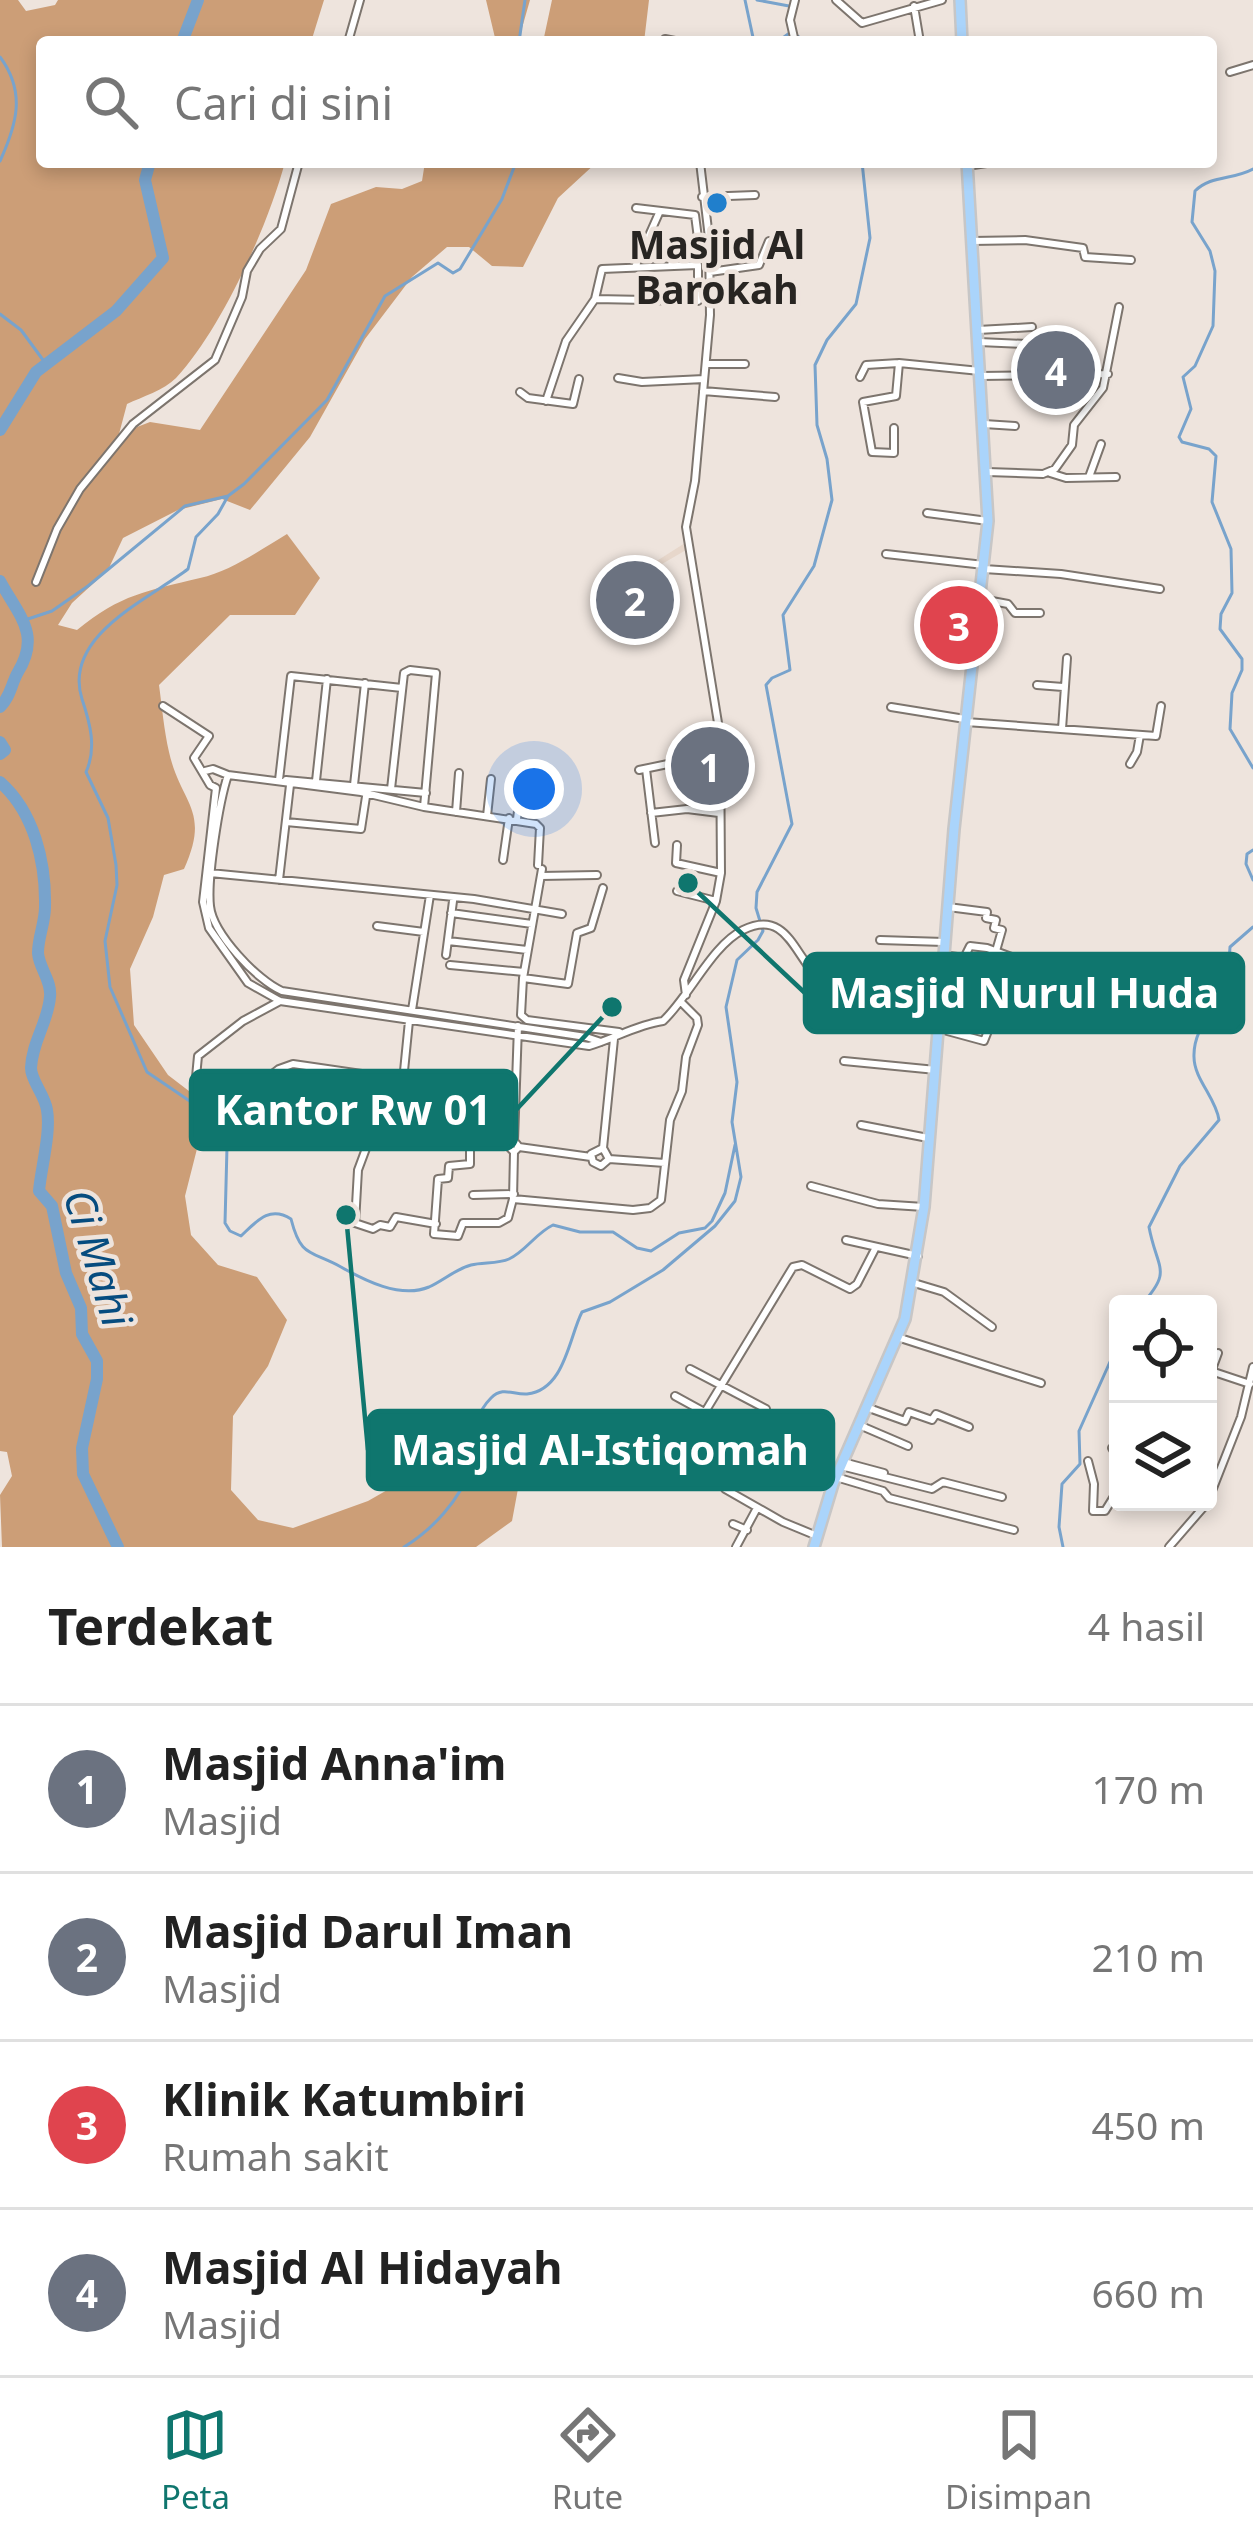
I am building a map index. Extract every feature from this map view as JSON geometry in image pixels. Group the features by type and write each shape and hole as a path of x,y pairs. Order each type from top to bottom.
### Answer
{"main road":[{"path":"960,0 962,36"},
{"path":"816,1542 838,1472 897,1336 914,1283 932,1138 940,978 988,521 967,168"}],"street":[{"path":"350,36 360,0"},
{"path":"790,36 795,0"},
{"path":"836,0 862,23 942,0"},
{"path":"914,6 919,36"},
{"path":"1230,72 1253,64"},
{"path":"36,582 57,529 80,489 133,424 214,360 242,296 247,271 260,248 280,229 297,168"},
{"path":"473,1195 633,1210 650,1208 661,1200 670,1120 698,1021 683,999 684,980 716,901 722,873 720,735 686,527 695,481 710,272 700,168"},
{"path":"702,197 755,195"},
{"path":"636,208 695,215 699,245"},
{"path":"635,267 659,213"},
{"path":"972,241 1025,240 1083,248 1085,257 1131,260"},
{"path":"710,272 759,266 769,242"},
{"path":"671,265 677,248 710,246"},
{"path":"546,401 566,341 595,299 602,269 698,265 698,301 595,299"},
{"path":"1050,473 1072,445 1074,424 1103,388 1119,307"},
{"path":"978,336 1032,327"},
{"path":"978,336 1070,346"},
{"path":"860,377 866,365 899,363 981,373 1108,374"},
{"path":"894,428 894,454 872,452 863,402 896,396 899,363"},
{"path":"706,364 745,364"},
{"path":"618,378 642,382 704,379"},
{"path":"520,392 528,398 573,404 579,379"},
{"path":"703,392 775,398"},
{"path":"984,424 1016,426"},
{"path":"1089,477 1101,444"},
{"path":"987,472 1116,477"},
{"path":"927,513 988,521"},
{"path":"886,554 1160,589"},
{"path":"981,599 1008,604 1015,614 1040,613"},
{"path":"1062,729 1067,658"},
{"path":"391,789 407,670 438,676 424,808"},
{"path":"279,880 291,676 402,688"},
{"path":"316,781 328,679"},
{"path":"353,785 365,683"},
{"path":"1036,685 1064,687"},
{"path":"163,706 209,736 194,758 210,785 220,788"},
{"path":"891,707 966,721 1158,736 1161,706"},
{"path":"694,809 695,731"},
{"path":"1130,764 1140,735"},
{"path":"655,843 643,770 682,761"},
{"path":"503,860 523,770"},
{"path":"205,771 426,794"},
{"path":"456,812 459,773"},
{"path":"228,775 220,788 213,839 209,918 248,983 280,1000 583,1046 614,1039 640,1024 663,1021 740,932 762,926 793,938 813,974 826,983 938,1007"},
{"path":"487,816 491,779"},
{"path":"284,782 353,785 424,808 513,819 540,828 540,870 520,1010 527,1020 623,1032"},
{"path":"286,822 362,829 367,790"},
{"path":"650,813 694,809 719,813"},
{"path":"677,845 676,863 722,873"},
{"path":"540,870 596,875"},
{"path":"210,873 430,895 562,914"},
{"path":"449,965 568,984 577,933 591,928 603,888"},
{"path":"677,891 716,901"},
{"path":"403,1081 430,895"},
{"path":"446,955 453,901"},
{"path":"947,907 987,912 986,918 995,920 994,928 1002,929 996,951"},
{"path":"451,913 532,925"},
{"path":"209,918 271,986 602,1042"},
{"path":"377,926 424,932"},
{"path":"880,940 944,942"},
{"path":"448,941 527,950"},
{"path":"964,958 970,946 996,951 1093,987 1092,1002 1112,1010 1108,1021"},
{"path":"943,955 1081,997"},
{"path":"901,975 907,983 940,978"},
{"path":"280,1000 203,1049 194,1070 202,1084 231,1106 591,1157 598,1166 609,1159 665,1163"},
{"path":"470,1140 470,1164 448,1166 448,1178 438,1179 434,1234 458,1236 464,1223 493,1224 508,1218 513,1197 518,1026"},
{"path":"937,1028 984,1041 990,1026"},
{"path":"609,1159 603,1148 614,1039"},
{"path":"844,1061 936,1070"},
{"path":"231,1106 286,1065 513,1096"},
{"path":"382,1078 374,1127 358,1170 355,1223 373,1229 390,1227 396,1217 436,1224"},
{"path":"406,1132 414,1083"},
{"path":"861,1125 932,1138"},
{"path":"591,1157 594,1149 603,1148"},
{"path":"811,1186 878,1204 924,1208"},
{"path":"846,1240 918,1256"},
{"path":"705,1412 795,1264 850,1289 875,1249"},
{"path":"914,1283 944,1292 992,1327"},
{"path":"897,1336 1041,1382"},
{"path":"1217,1481 1253,1367"},
{"path":"690,1369 766,1409"},
{"path":"1217,1376 1250,1384"},
{"path":"675,1396 717,1420"},
{"path":"866,1407 905,1421 909,1412 932,1420 936,1414 969,1427"},
{"path":"859,1425 908,1445"},
{"path":"758,1442 883,1491 889,1498 1014,1530"},
{"path":"1088,1461 1094,1484 1090,1507 1106,1510 1109,1505"},
{"path":"838,1472 884,1473"},
{"path":"838,1472 932,1489 943,1482 1002,1497"},
{"path":"725,1489 816,1542"},
{"path":"736,1547 758,1508"},
{"path":"1169,1547 1198,1511"},
{"path":"733,1524 747,1529"}],"shaded area":[{"path":"0,0 18,0 26,11 55,5 58,0 324,0 313,36 36,36 36,168 283,168 255,246 210,333 171,382 127,404 119,434 150,422 200,430 306,270 331,204 376,187 402,189 422,181 424,168 590,168 558,198 523,267 492,266 469,247 447,247 412,277 365,339 310,437 250,510 222,499 178,510 123,538 108,570 72,603 58,625 77,630 121,601 223,570 287,534 320,578 295,615 230,615 159,685 169,752 191,808 195,833 184,869 164,875 153,917 130,969 134,1025 168,1075 219,1114 229,1138 199,1141 185,1196 191,1235 218,1265 257,1277 287,1320 268,1366 233,1416 231,1490 258,1520 293,1528 368,1501 417,1473 446,1468 476,1444 500,1442 520,1478 512,1521 476,1547 2,1547 0,1495 12,1476 7,1452 0,1451"},
{"path":"486,0 530,0 520,36 495,36"},
{"path":"552,0 649,0 645,36 544,36"},
{"path":"685,543 686,550 650,571 646,614 611,617 616,571 652,564"}],"waterway":[{"name":"Ci Mahi","path":"184,36 198,0"},
{"path":"520,36 525,0"},
{"path":"745,0 753,36"},
{"path":"757,0 789,6"},
{"path":"785,36 791,32 797,36"},
{"path":"0,57 16,96 11,134 0,161"},
{"name":"Ci Mahi","path":"0,430 36,372 116,311 163,258 145,180 148,168"},
{"path":"22,621 52,611 88,586 185,506 228,496 244,484 327,400 385,296 438,263 453,273 460,269 502,199 514,168"},
{"path":"404,1547 435,1523 459,1492 472,1460 479,1416 491,1398 504,1392 527,1394 550,1383 564,1361 582,1312 610,1302 663,1270 715,1226 735,1201 741,1177 732,1122 737,1082 726,1007 737,960 763,931 757,892 792,824 766,685 790,670 783,615 814,566 832,500 817,425 815,365 827,340 856,304 870,238 863,168"},
{"path":"1253,169 1208,182 1195,191 1192,222 1210,251 1215,271 1213,326 1195,366 1183,377 1191,409 1179,437 1216,456 1212,502 1231,549 1232,593 1221,614 1220,629 1242,659 1232,693 1230,729 1253,768"},
{"path":"0,314 21,330 46,364"},
{"path":"228,496 196,537 188,569 96,638 79,677 91,736 86,772 108,818 116,865 117,885 105,941 110,987 147,1072 197,1106 227,1147 225,1223 230,1231 241,1236 263,1217 283,1215 291,1219 308,1251 371,1282 406,1291 429,1287 471,1265 509,1259 553,1225 580,1232 613,1232 651,1251 679,1233 705,1228 712,1221 725,1193 735,1145"},
{"name":"Ci Mahi","path":"0,581 25,625 28,647 0,707"},
{"name":"Ci Mahi","path":"0,742 5,750 0,754"},
{"name":"Ci Mahi","path":"0,749 5,747"},
{"name":"Ci Mahi","path":"0,782 22,808 36,839 43,873 45,913 38,953 50,997 31,1068 48,1119 39,1191 52,1206 66,1273 81,1308 82,1334 97,1361 82,1448 83,1474 118,1547"},
{"path":"1253,850 1246,864 1253,880"},
{"path":"1150,1295 1160,1276 1149,1227 1180,1166 1219,1120 1195,1065 1196,1040 1223,990 1230,947 1253,927"},
{"path":"1063,1547 1059,1527 1062,1484 1080,1464 1079,1431 1109,1364"}],"place":[{"name":"Masjid Al Barokah","path":"717,203"},
{"name":"Masjid Al Hidayah","path":"1056,370"},
{"name":"Masjid Darul Iman","path":"635,600"},
{"name":"Klinik Katumbiri","path":"959,625"},
{"name":"Masjid Anna'im","path":"710,766"},
{"name":"Masjid Nurul Huda","path":"688,883"},
{"name":"Kantor Rw 01","path":"612,1007"},
{"name":"Masjid Al-Istiqomah","path":"346,1215"}]}
